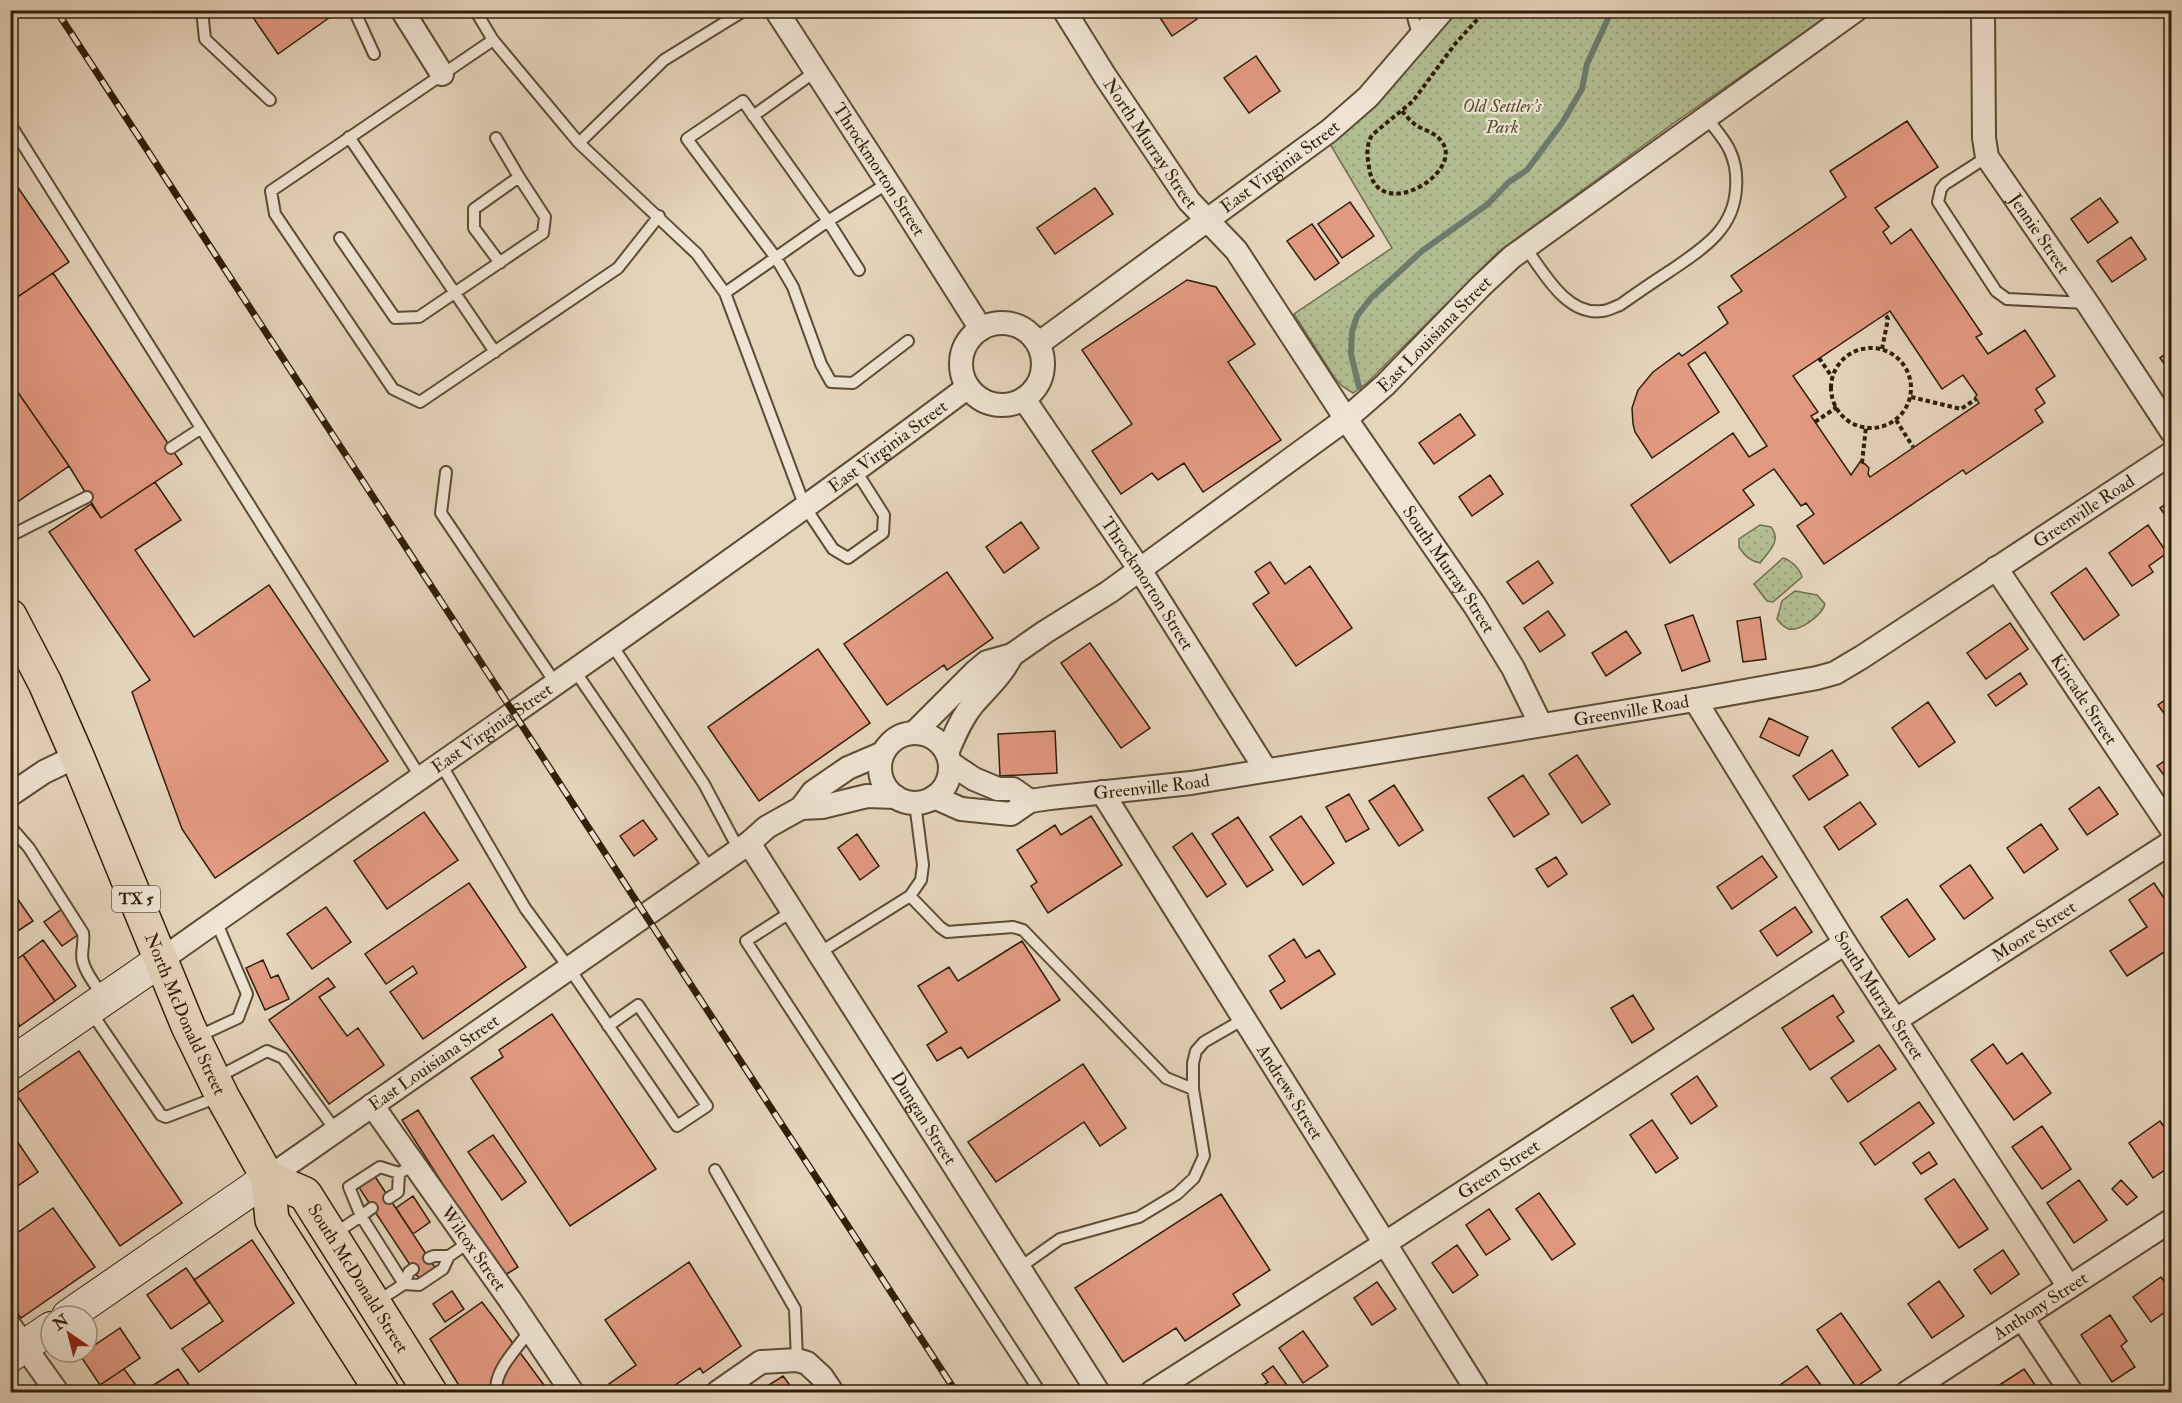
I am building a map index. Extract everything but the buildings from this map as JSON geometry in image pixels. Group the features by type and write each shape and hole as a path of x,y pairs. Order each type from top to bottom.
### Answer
{"main road":[{"name":"North McDonald Street","path":"10,616 45,683 77,756 194,1038 218,1088 268,1178"},
{"name":"East Virginia Street","path":"10,1064 161,960"},
{"name":"South McDonald Street","path":"268,1178 305,1194 430,1392"},
{"name":"East Louisiana Street","path":"85,1304 268,1178"},
{"name":"TX 5","path":"268,1178 272,1220 373,1390"},
{"path":"15,1343 39,1333"}],"street":[{"path":"402,10 442,74"},
{"name":"Throckmorton Street","path":"776,10 981,329"},
{"name":"North Murray Street","path":"1064,10 1105,76 1189,201 1236,250 1346,419"},
{"name":"East Virginia Street","path":"1038,344 1336,125 1368,97 1443,10"},
{"name":"East Louisiana Street","path":"915,732 987,662 1012,655 1140,570 1346,419 1385,384 1481,286 1526,247 1856,10"},
{"name":"Jennie Street","path":"1983,10 1984,138 1987,157 2172,432"},
{"path":"998,323 1012,324 1025,329 1038,344 1044,364 1042,378 1035,390 1024,399 1012,405 998,406 985,402 974,395 968,387 961,371 961,358 965,345 981,329 998,323"},
{"name":"East Virginia Street","path":"161,960 612,645 856,471 968,387"},
{"name":"Throckmorton Street","path":"1024,399 1140,570 1266,770"},
{"name":"South Murray Street","path":"1346,419 1495,638 1513,668 1541,725"},
{"name":"Greenville Road","path":"915,799 961,809 1011,814 1030,801 1191,783 1817,678 1834,673 1862,657 2172,453"},
{"name":"Kincade Street","path":"1996,568 2172,830"},
{"name":"East Louisiana Street","path":"949,758 954,735 972,705 1003,672 1012,655"},
{"name":"South Murray Street","path":"1695,700 1845,943 2069,1287"},
{"path":"949,758 947,782 915,799 888,791 883,782 880,762 883,753 896,738 915,732 934,738 949,758 974,779 998,789 1013,789 1030,801"},
{"name":"East Louisiana Street","path":"268,1178 768,827 801,808 813,792 848,768 883,753"},
{"path":"10,795 44,772 77,756"},
{"name":"Andrews Street","path":"1102,792 1478,1392"},
{"name":"East Louisiana Street","path":"801,808 822,807 867,796 915,799"},
{"name":"Moore Street","path":"1896,1020 2172,842"},
{"name":"Dungan Street","path":"744,846 819,953 1098,1392"},
{"name":"Green Street","path":"1152,1392 1384,1244 1845,943"},
{"name":"Wilcox Street","path":"372,1105 406,1169 468,1243 572,1392"},
{"name":"Anthony Street","path":"1908,1392 2172,1220"},
{"path":"2022,1318 2071,1392"},
{"path":"15,1343 57,1392"},
{"path":"718,1392 761,1362 797,1360 807,1363 822,1377 832,1392"}],"lane":[{"path":"202,10 205,39 270,100"},
{"path":"354,10 374,54"},
{"path":"476,10 493,40 579,143 697,254 725,293 805,507 834,549 848,558 883,533 884,515 856,471"},
{"path":"579,143 664,60 745,10"},
{"path":"1411,10 1419,38"},
{"path":"493,40 271,191 275,214 393,389 420,402 618,268 659,216"},
{"path":"753,116 816,72"},
{"path":"859,270 828,221 742,101 687,140 776,258 793,287 821,364 831,382 854,383 908,341"},
{"path":"1526,247 1554,285 1571,303 1594,312 1605,311 1620,305 1707,245 1722,230 1728,219 1733,208 1736,185 1734,162 1730,150 1706,117"},
{"path":"10,124 421,778"},
{"path":"349,137 495,352"},
{"path":"340,238 395,318 420,317 543,233 545,217 496,138"},
{"path":"1987,157 1945,184 1941,189 1938,202 1996,291 2007,299 2088,304"},
{"path":"500,263 474,228 474,209 519,177"},
{"path":"725,293 828,221 888,183"},
{"path":"171,448 200,429"},
{"path":"446,472 441,513 556,684"},
{"path":"10,536 87,497"},
{"path":"612,645 744,846"},
{"path":"575,671 710,869"},
{"path":"441,764 525,908 677,1126 707,1106 639,1005 608,1026"},
{"path":"819,953 910,896 921,880 923,865 915,799"},
{"path":"10,826 29,848 83,933 85,942 83,964 97,1004 161,1115 166,1117 218,1088 267,1051 283,1058 336,1131"},
{"path":"910,896 947,932 1013,927 1023,930 1166,1078 1193,1089"},
{"path":"791,912 746,940 1040,1392"},
{"path":"194,1038 237,1018 247,994 216,921"},
{"path":"1018,1268 1060,1239 1139,1217 1177,1194 1194,1178 1204,1156 1193,1089 1193,1063 1196,1051 1204,1042 1244,1019"},
{"path":"389,1198 398,1192 406,1169 380,1167 349,1188 360,1216 404,1284"},
{"path":"715,1170 795,1309 797,1360"},
{"path":"332,1236 372,1208"},
{"path":"404,1284 419,1285 443,1269 449,1256 468,1243"},
{"path":"429,1258 449,1256"},
{"path":"374,1304 404,1284 409,1272 413,1269"},
{"path":"497,1392 500,1370 530,1330"}],"path":[{"path":"1402,111 1418,126 1440,139 1444,144 1445,158 1435,177 1427,184 1393,194 1377,189 1373,182 1369,168 1368,142 1372,135 1413,101 1455,44 1486,10"},
{"path":"1882,349 1888,319 1885,314"},
{"path":"1875,347 1882,349 1899,359 1908,370 1911,397 1905,410 1896,420 1884,426 1866,427 1848,420 1836,407 1831,387 1839,364 1848,355 1861,349 1875,347"},
{"path":"1819,358 1833,378"},
{"path":"1911,397 1961,409 1977,399"},
{"path":"1815,422 1836,407"},
{"path":"1896,420 1913,447"},
{"path":"1862,463 1866,427"}],"green space":[{"name":"Old Settler's Park","path":"1458,11 1835,11 1678,120 1498,252 1367,383 1353,393 1334,377 1294,314 1392,248 1330,144"},
{"path":"1760,525 1771,527 1775,541 1760,563 1743,553 1739,547 1739,539"},
{"path":"1783,558 1795,565 1802,577 1773,602 1767,601 1754,584"},
{"path":"1795,591 1817,595 1825,604 1820,613 1810,621 1789,629 1777,619 1782,601"}],"waterway":[{"path":"1359,387 1351,354 1352,332 1357,316 1371,298 1422,251 1488,204 1509,182 1527,170 1562,123 1582,89 1587,64 1612,10"}],"railway":[{"path":"56,10 956,1392"}]}
